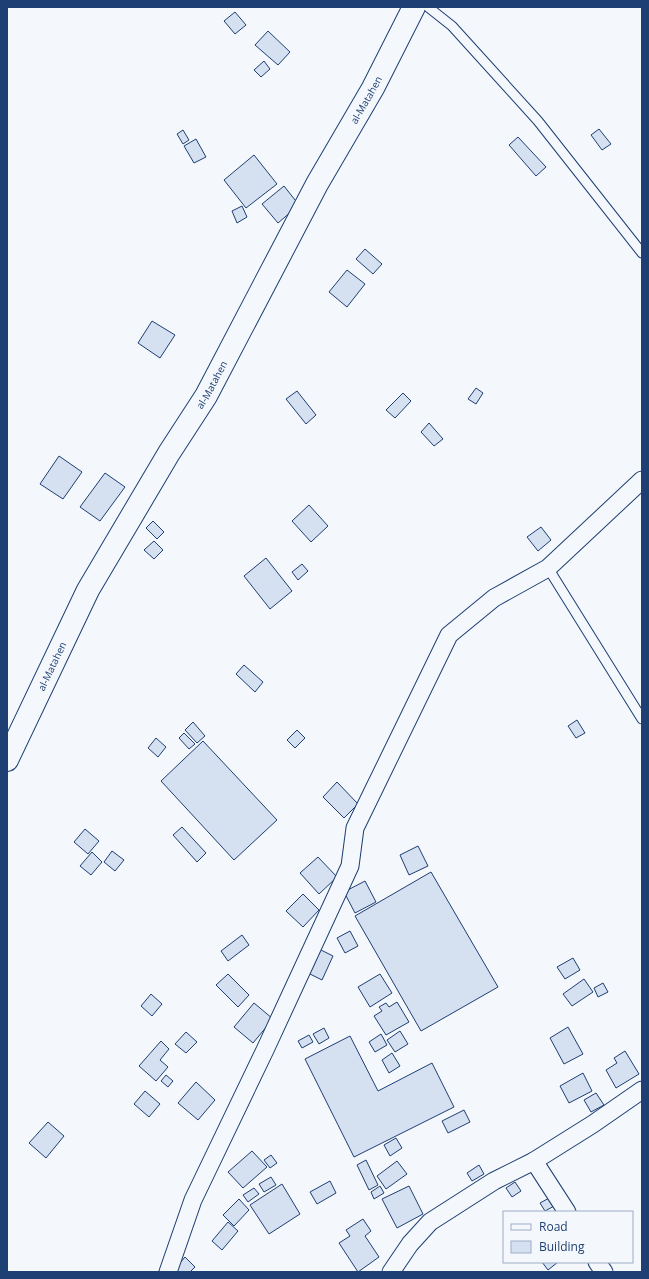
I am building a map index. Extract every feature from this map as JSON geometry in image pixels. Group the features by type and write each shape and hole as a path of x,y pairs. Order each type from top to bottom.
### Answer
{"main road":[{"name":"al-Matahen","path":"7,760 88,590 169,453 206,396 317,184 373,88 414,7"}],"street":[{"path":"168,1272 193,1200 265,1050 350,866 355,828 449,635 494,598 548,568 642,480"},
{"path":"391,1272 410,1244 430,1222 494,1181 534,1161 593,1124 642,1090"},
{"path":"534,1161 566,1211"},
{"path":"599,1263 604,1272"}],"lane":[{"path":"428,7 452,26 538,122 642,253"},
{"path":"548,568 642,719"}],"building":[{"path":"235,12 246,25 235,34 224,21"},
{"path":"268,31 290,52 278,65 255,45"},
{"path":"264,61 270,69 261,77 254,70"},
{"path":"599,129 611,144 602,150 591,135"},
{"path":"183,130 189,140 183,144 177,134"},
{"path":"518,137 546,167 536,176 509,145"},
{"path":"196,139 206,157 194,163 184,146"},
{"path":"254,155 277,184 246,208 224,180"},
{"path":"284,186 299,205 278,223 262,204"},
{"path":"242,206 247,217 237,223 232,211"},
{"path":"365,249 382,264 373,274 356,259"},
{"path":"347,270 365,284 347,307 329,292"},
{"path":"152,321 175,335 160,358 138,343"},
{"path":"476,388 483,393 476,404 468,399"},
{"path":"297,391 316,415 306,424 286,399"},
{"path":"403,393 411,401 395,418 386,410"},
{"path":"429,423 443,439 434,446 421,432"},
{"path":"59,456 82,472 63,499 40,484"},
{"path":"105,473 125,487 100,521 80,507"},
{"path":"309,505 328,526 311,542 292,521"},
{"path":"153,521 164,532 157,539 146,528"},
{"path":"541,527 551,540 538,551 527,537"},
{"path":"154,541 163,550 154,559 144,550"},
{"path":"266,558 292,591 270,609 244,576"},
{"path":"302,564 308,571 298,580 292,572"},
{"path":"244,665 263,682 255,692 236,674"},
{"path":"577,720 585,733 576,738 568,726"},
{"path":"193,722 205,736 197,743 185,730"},
{"path":"297,730 305,738 295,748 287,740"},
{"path":"184,733 195,744 189,749 179,738"},
{"path":"156,738 166,747 158,757 148,748"},
{"path":"203,741 277,820 234,860 161,781"},
{"path":"337,782 358,804 344,818 323,797"},
{"path":"182,827 206,853 197,862 173,835"},
{"path":"85,829 99,841 88,854 74,842"},
{"path":"418,846 428,866 409,875 400,855"},
{"path":"112,851 124,860 115,871 104,862"},
{"path":"92,852 102,862 91,875 80,866"},
{"path":"318,857 337,877 319,894 300,873"},
{"path":"431,872 498,987 421,1031 355,916"},
{"path":"365,881 376,902 355,913 344,892"},
{"path":"303,894 319,910 303,927 286,911"},
{"path":"350,931 358,946 345,953 337,938"},
{"path":"242,935 249,945 228,961 221,951"},
{"path":"317,948 333,956 322,980 306,972"},
{"path":"573,958 580,970 565,979 557,967"},
{"path":"228,974 249,995 238,1007 216,985"},
{"path":"380,974 392,993 370,1007 358,987"},
{"path":"584,979 593,992 572,1006 563,994"},
{"path":"603,983 608,992 598,997 594,988"},
{"path":"151,994 162,1004 152,1016 141,1006"},
{"path":"397,1002 409,1022 386,1035 374,1016 382,1011 379,1007 386,1003 389,1007"},
{"path":"254,1003 273,1019 253,1043 234,1027"},
{"path":"568,1027 583,1054 564,1064 550,1038"},
{"path":"324,1028 329,1038 319,1044 313,1034"},
{"path":"400,1031 408,1044 395,1052 387,1040"},
{"path":"186,1032 197,1042 186,1053 175,1044"},
{"path":"381,1034 387,1045 375,1052 369,1042"},
{"path":"309,1035 313,1042 302,1048 298,1041"},
{"path":"350,1036 378,1091 432,1063 454,1107 354,1157 305,1059"},
{"path":"161,1041 169,1049 160,1060 168,1067 156,1081 139,1066"},
{"path":"625,1051 639,1074 616,1088 606,1070 617,1063 614,1058"},
{"path":"392,1053 400,1066 389,1073 382,1060"},
{"path":"583,1073 592,1091 569,1103 560,1086"},
{"path":"166,1075 173,1081 168,1087 161,1081"},
{"path":"196,1082 215,1100 198,1120 178,1103"},
{"path":"145,1091 160,1104 149,1117 134,1104"},
{"path":"596,1093 604,1105 591,1112 584,1100"},
{"path":"464,1110 470,1122 448,1133 442,1121"},
{"path":"48,1122 64,1136 46,1158 29,1143"},
{"path":"396,1138 402,1148 390,1156 384,1145"},
{"path":"252,1151 267,1167 243,1188 228,1172"},
{"path":"271,1155 277,1163 270,1168 264,1160"},
{"path":"366,1160 378,1185 369,1190 357,1165"},
{"path":"397,1161 407,1174 386,1189 377,1176"},
{"path":"479,1165 484,1174 472,1181 467,1173"},
{"path":"271,1177 276,1185 264,1192 259,1184"},
{"path":"330,1181 336,1193 317,1204 310,1192"},
{"path":"515,1182 521,1191 512,1197 506,1188"},
{"path":"282,1184 300,1214 269,1234 250,1205"},
{"path":"380,1186 384,1193 374,1199 371,1192"},
{"path":"409,1186 423,1214 397,1228 382,1199"},
{"path":"254,1188 259,1194 248,1202 243,1195"},
{"path":"551,1197 556,1205 545,1211 540,1203"},
{"path":"239,1199 249,1210 234,1226 223,1215"},
{"path":"363,1219 371,1231 365,1236 379,1257 358,1272 339,1243 350,1236 346,1230"},
{"path":"228,1222 238,1231 222,1250 212,1241"},
{"path":"185,1257 195,1267 190,1272 176,1272 174,1270"},
{"path":"543,1263 557,1263 548,1270"}]}
